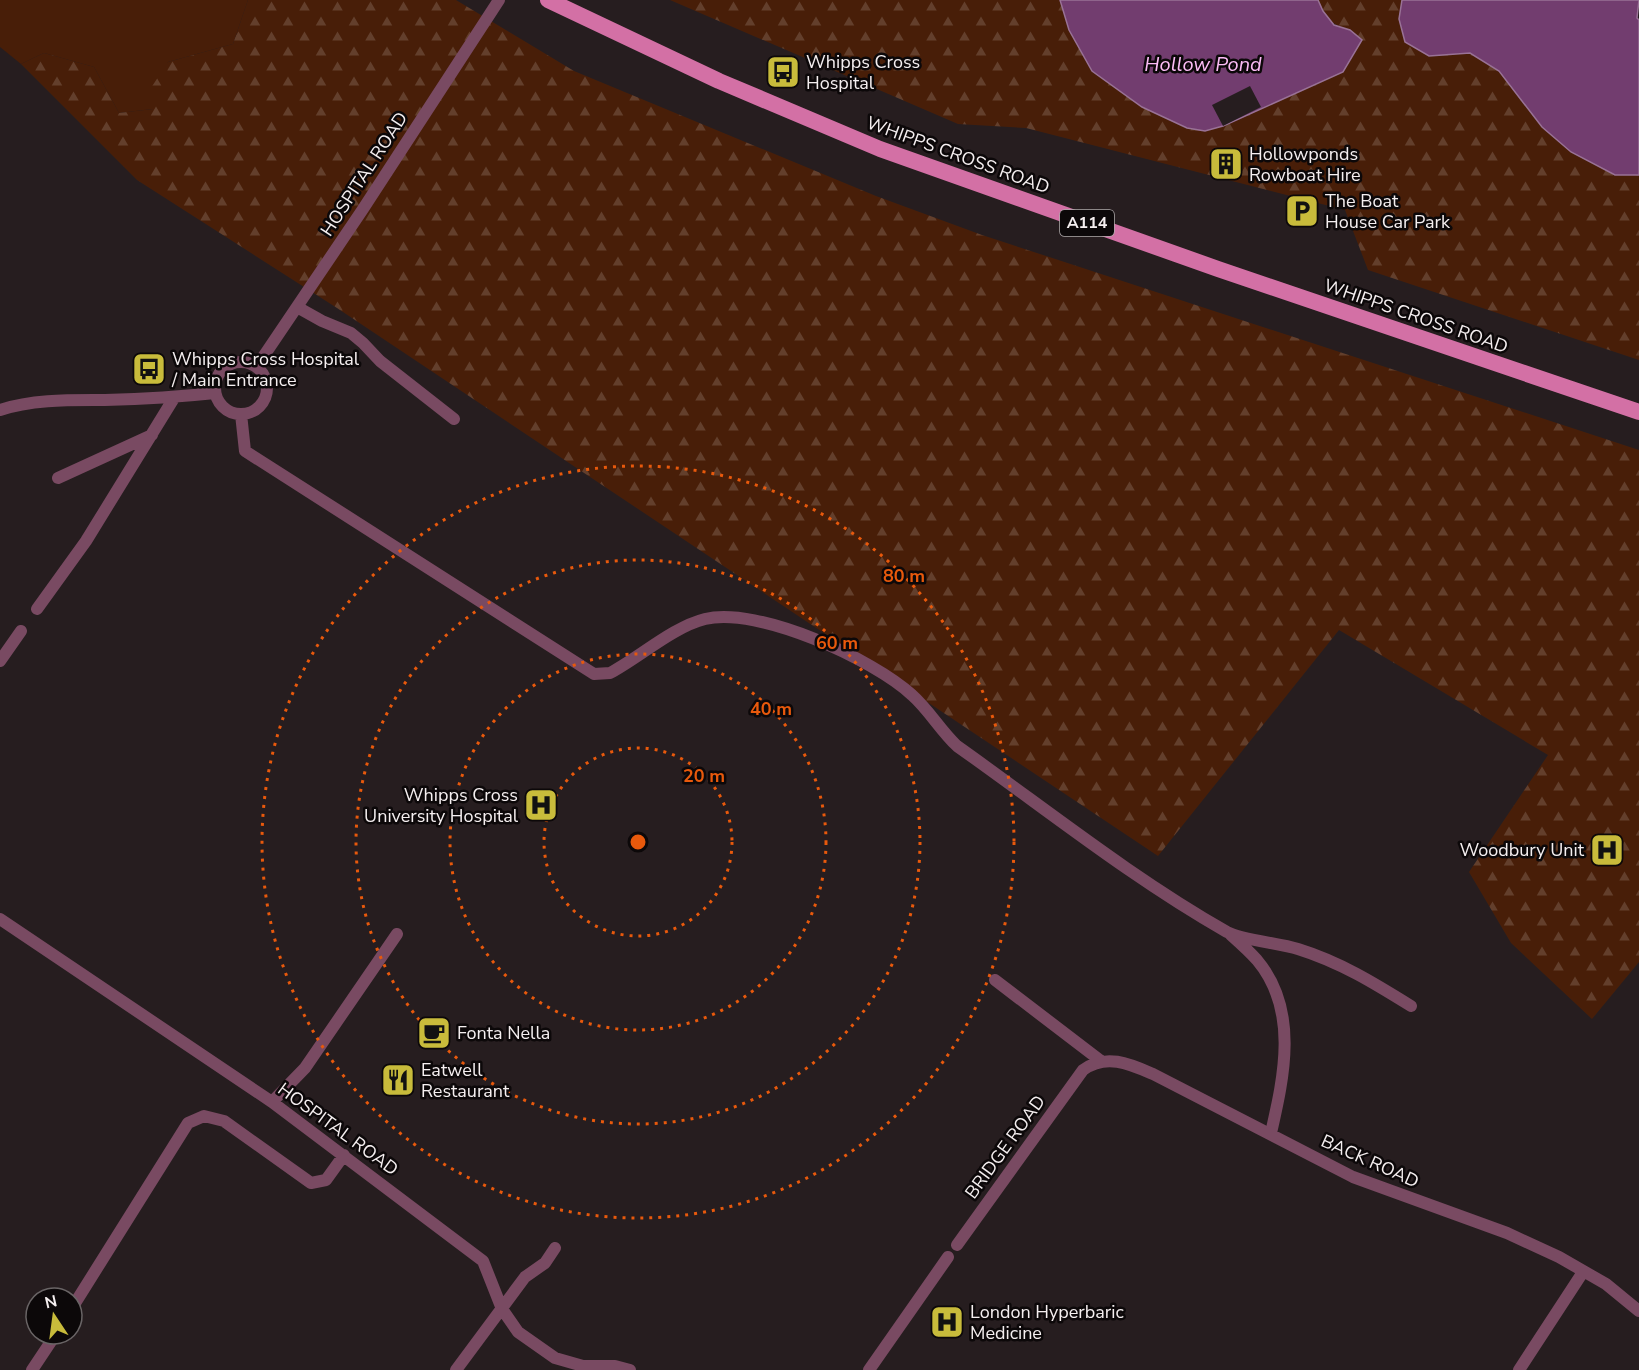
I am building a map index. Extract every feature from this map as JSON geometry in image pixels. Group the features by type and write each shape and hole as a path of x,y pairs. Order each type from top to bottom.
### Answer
{"main road":[{"name":"WHIPPS CROSS ROAD","path":"548,0 719,81 880,149 1229,273 1639,412"}],"lane":[{"name":"HOSPITAL ROAD","path":"257,366 499,0"},
{"path":"297,307 351,333 380,361 454,419"},
{"path":"239,361 257,366 264,373 267,381 267,395 258,409 241,414 227,410 220,404 215,393 218,375 229,364 239,361"},
{"path":"0,410 46,402 174,398 215,393"},
{"path":"37,609 86,541 174,398"},
{"path":"241,414 245,451 594,674 610,673 691,624 707,619 729,617 755,619 790,629 890,678 912,695 942,732 957,746 1140,877 1230,934 1257,960 1277,993 1284,1021 1281,1088 1271,1133"},
{"path":"58,478 153,434"},
{"path":"0,661 21,631"},
{"name":"HOSPITAL ROAD","path":"0,919 272,1102 483,1261 502,1308 518,1332 555,1358 583,1365 615,1366 630,1370"},
{"path":"272,1102 305,1068 398,934"},
{"path":"1230,934 1296,948 1331,960 1411,1006"},
{"path":"995,980 1101,1061"},
{"name":"BACK ROAD","path":"1101,1061 1113,1060 1142,1069 1271,1133 1353,1177 1506,1233 1560,1257 1606,1284 1639,1311"},
{"name":"BRIDGE ROAD","path":"957,1245 1083,1070 1092,1063 1101,1061"},
{"path":"84,1289 188,1123 204,1116 224,1121 311,1183 326,1180 344,1155"},
{"path":"456,1370 525,1277 545,1263 555,1248"},
{"path":"869,1370 948,1257"},
{"path":"1519,1370 1583,1272"},
{"path":"32,1370 48,1346"}],"green space":[{"path":"0,0 248,0 233,44 168,62 153,109 119,113 94,67 44,53 21,64 0,47"},
{"path":"248,0 456,0 574,71 876,196 982,235 1639,450 1639,962 1592,1019 1511,943 1469,872 1548,755 1339,630 1158,856 337,308 137,180 21,64 44,53 94,67 119,113 153,109 149,91 168,62 233,44"},
{"path":"670,0 1060,0 1069,30 1092,71 1142,107 1186,128 1223,126 1261,107 1350,30 1330,20 1318,0 1402,0 1399,19 1429,56 1470,53 1499,71 1542,127 1615,175 1639,175 1639,360 1368,270 1345,210 1026,128 958,124"}],"water":[{"name":"Hollow Pond","path":"1060,0 1318,0 1334,25 1350,30 1362,40 1343,72 1223,126 1205,131 1187,128 1142,107 1092,71 1069,30"},
{"path":"1402,0 1639,0 1637,18 1639,20 1639,175 1615,175 1571,152 1542,127 1499,71 1470,53 1429,56 1405,42 1399,19"}],"pier":[{"path":"1250,86 1261,107 1223,126 1212,105"}],"place":[{"name":"Whipps Cross Hospital","path":"783,72"},
{"name":"Hollowponds Rowboat Hire","path":"1226,164"},
{"name":"The Boat House Car Park","path":"1302,211"},
{"name":"Whipps Cross Hospital / Main Entrance","path":"149,369"},
{"name":"Whipps Cross University Hospital","path":"541,805"},
{"name":"Woodbury Unit","path":"1607,850"},
{"name":"Fonta Nella","path":"434,1033"},
{"name":"Eatwell Restaurant","path":"398,1080"},
{"name":"London Hyperbaric Medicine","path":"947,1322"}]}
